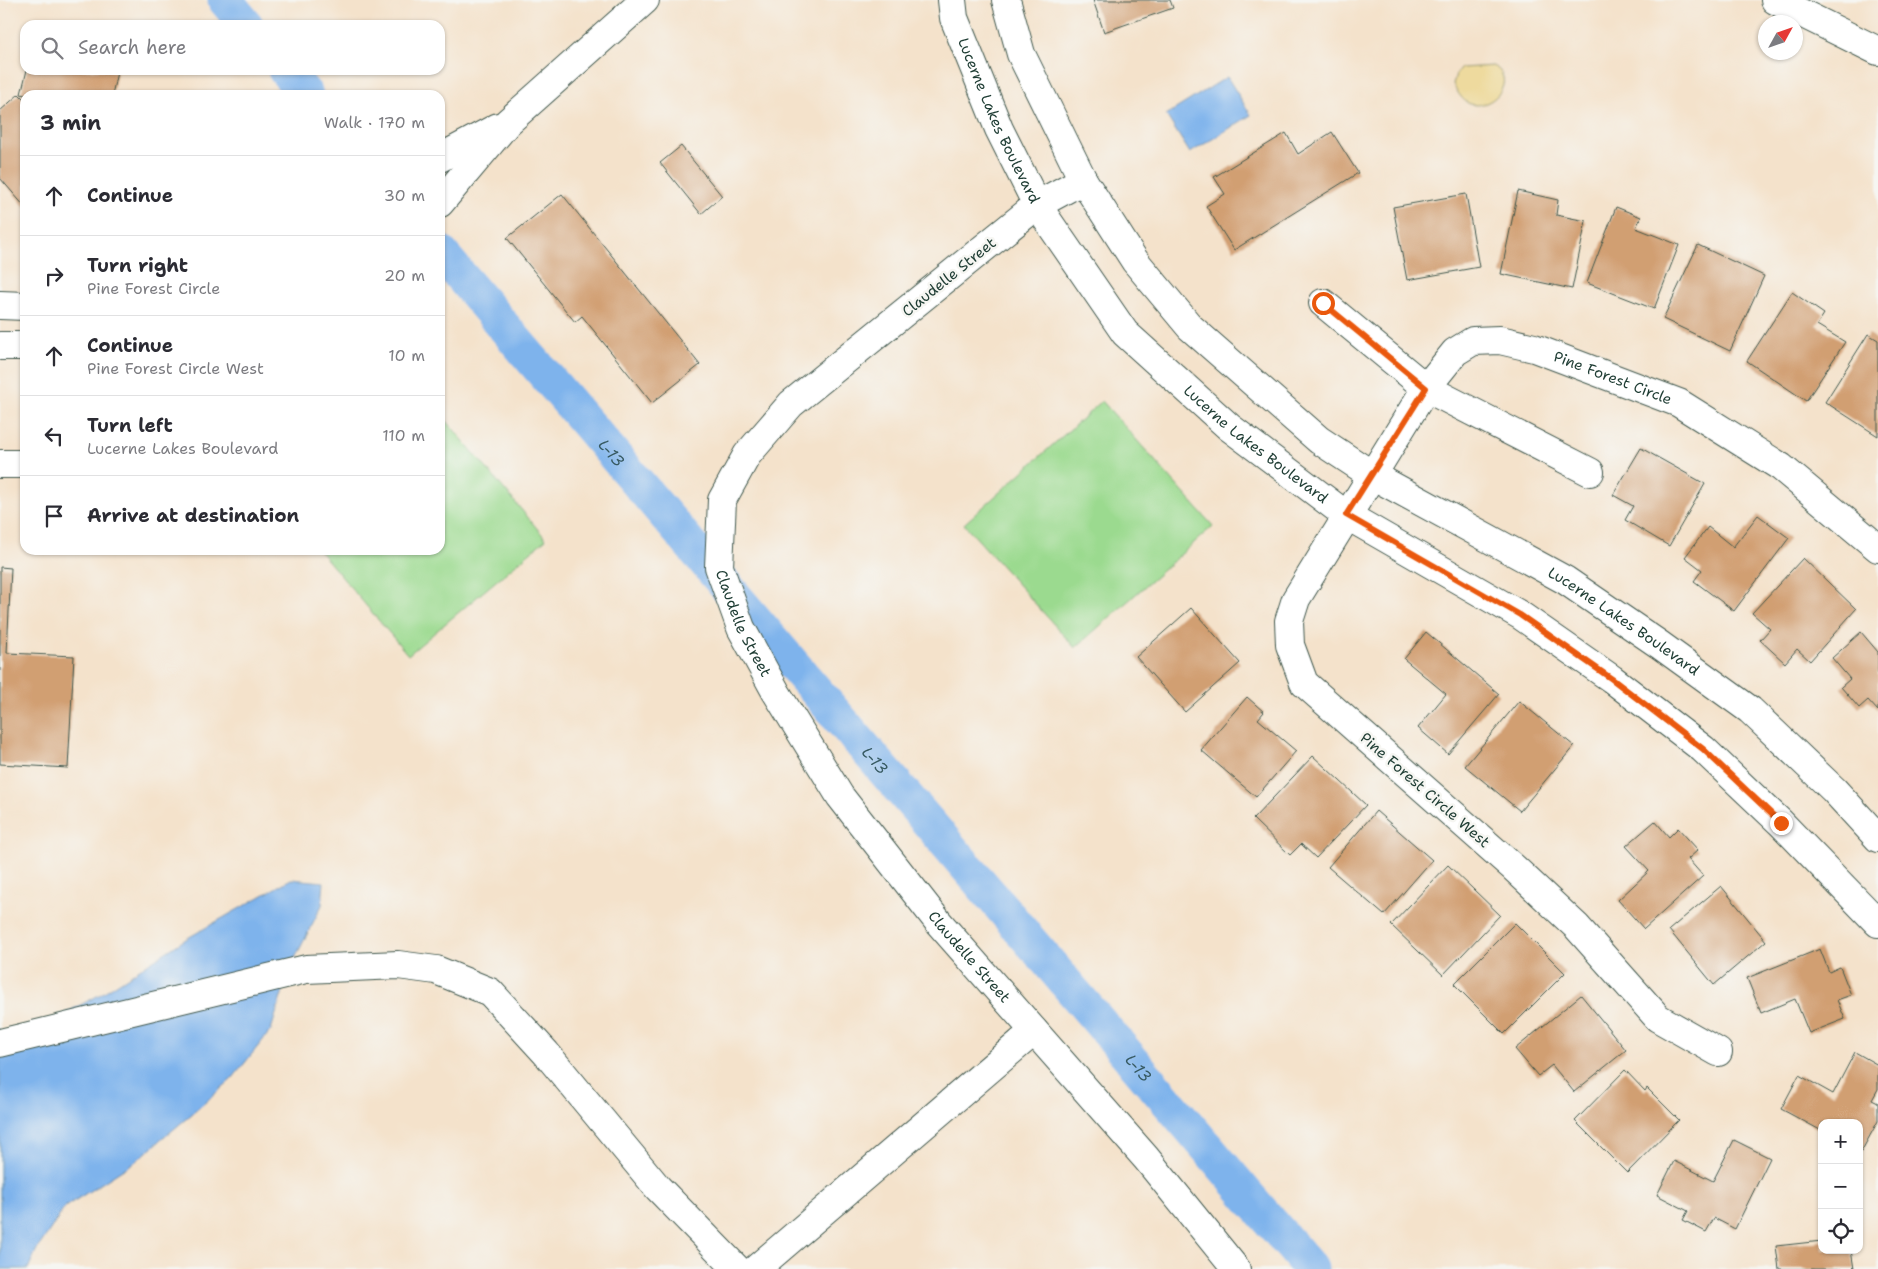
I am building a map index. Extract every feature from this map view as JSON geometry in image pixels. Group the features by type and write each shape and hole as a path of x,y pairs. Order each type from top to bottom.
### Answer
{"street":[{"path":"445,197 508,122 645,0"},
{"name":"Lucerne Lakes Boulevard","path":"952,0 954,18 999,128 1036,205 1125,333 1229,427 1346,515 1520,615 1620,685 1703,749 1781,823 1878,923"},
{"name":"Lucerne Lakes Boulevard","path":"1006,0 1021,54 1083,180 1135,262 1190,327 1319,440 1372,475 1565,580 1668,650 1750,710 1834,790 1878,838"},
{"path":"1775,0 1878,51"},
{"path":"445,155 508,122"},
{"name":"Claudelle Street","path":"1083,180 1036,205 791,404 747,455 722,500 719,567 741,628 776,692 840,796 940,924 1146,1158 1236,1269"},
{"path":"1323,303 1426,388 1590,472"},
{"path":"0,306 20,306"},
{"name":"Pine Forest Circle","path":"1372,475 1426,388 1454,352 1473,341 1500,340 1534,348 1679,403 1782,467 1878,548"},
{"path":"0,346 20,346"},
{"path":"0,464 20,464"},
{"name":"Pine Forest Circle West","path":"1372,475 1296,599 1289,621 1290,645 1304,683 1514,868 1570,920 1658,1018 1718,1052"},
{"path":"0,1043 306,969 398,965 436,970 490,992 546,1053 658,1188 737,1269"},
{"path":"756,1269 1034,1031"}],"green space":[{"path":"1102,401 1213,526 1075,648 964,524"},
{"path":"445,419 546,539 408,655 323,555 445,555"}],"sand":[{"path":"1494,66 1501,73 1503,80 1502,87 1492,100 1476,105 1468,103 1459,95 1453,84 1456,74 1461,68"}],"water":[{"path":"1227,77 1251,115 1190,153 1166,115"},
{"path":"291,879 324,882 322,905 290,968 271,1030 232,1079 193,1113 136,1161 65,1207 36,1251 28,1269 0,1269 0,1048 101,994 186,939"}],"building":[{"path":"1093,0 1170,0 1173,8 1104,32"},
{"path":"26,75 116,75 113,90 22,90"},
{"path":"20,95 20,201 0,178 0,111"},
{"path":"1332,132 1358,173 1234,250 1206,206 1225,194 1214,177 1286,133 1298,154"},
{"path":"681,146 722,196 701,214 660,163"},
{"path":"1518,191 1558,200 1556,215 1586,221 1572,289 1501,274"},
{"path":"562,194 700,365 652,403 582,316 575,322 507,238"},
{"path":"1466,194 1479,267 1407,280 1393,207"},
{"path":"1616,207 1641,217 1636,228 1679,245 1654,309 1587,283"},
{"path":"1698,245 1764,276 1730,351 1663,319"},
{"path":"1792,292 1824,314 1817,325 1845,342 1806,401 1747,361"},
{"path":"1868,334 1878,340 1878,436 1825,402"},
{"path":"1641,448 1705,484 1669,546 1625,520 1633,506 1613,495"},
{"path":"1758,515 1789,538 1734,611 1694,581 1702,570 1685,557 1708,527 1733,547"},
{"path":"1803,558 1856,609 1810,661 1797,649 1785,663 1760,640 1770,629 1752,613"},
{"path":"0,567 11,568 7,653 74,656 68,768 0,764"},
{"path":"1191,608 1240,663 1185,712 1136,657"},
{"path":"1426,632 1499,694 1448,754 1418,728 1446,694 1404,659"},
{"path":"1861,632 1878,652 1878,711 1868,700 1859,708 1841,687 1850,679 1832,658"},
{"path":"1247,697 1264,712 1258,719 1296,751 1256,797 1201,750"},
{"path":"1519,701 1574,746 1520,811 1465,766"},
{"path":"1313,756 1366,805 1316,858 1301,844 1290,855 1253,819"},
{"path":"1376,811 1432,860 1384,915 1328,867"},
{"path":"1655,821 1669,837 1678,828 1698,850 1688,859 1703,876 1644,929 1618,900 1649,871 1626,846"},
{"path":"1448,865 1500,915 1443,975 1391,925"},
{"path":"1721,886 1766,941 1714,985 1669,930"},
{"path":"1515,923 1565,973 1504,1034 1454,984"},
{"path":"1820,949 1829,972 1840,967 1851,995 1837,1000 1845,1019 1809,1033 1795,999 1761,1013 1747,978"},
{"path":"1581,995 1626,1050 1574,1092 1552,1065 1538,1076 1515,1049"},
{"path":"1855,1052 1878,1065 1878,1089 1872,1100 1878,1103 1878,1121 1863,1148 1863,1119 1818,1119 1818,1129 1781,1109 1799,1075 1833,1094"},
{"path":"1625,1070 1645,1091 1647,1088 1679,1120 1627,1173 1575,1121"},
{"path":"1734,1140 1770,1158 1735,1229 1714,1218 1706,1232 1683,1220 1688,1211 1657,1195 1674,1161 1713,1181"},
{"path":"1818,1241 1818,1254 1852,1254 1854,1269 1779,1269 1776,1246"}],"waterway":[{"name":"L-13","path":"225,0 242,20"},
{"name":"L-13","path":"289,75 302,90"},
{"name":"L-13","path":"445,258 1311,1269"}],"route":[{"path":"1323,303 1426,388 1346,515 1520,615 1612,679 1703,749 1781,823"}]}
